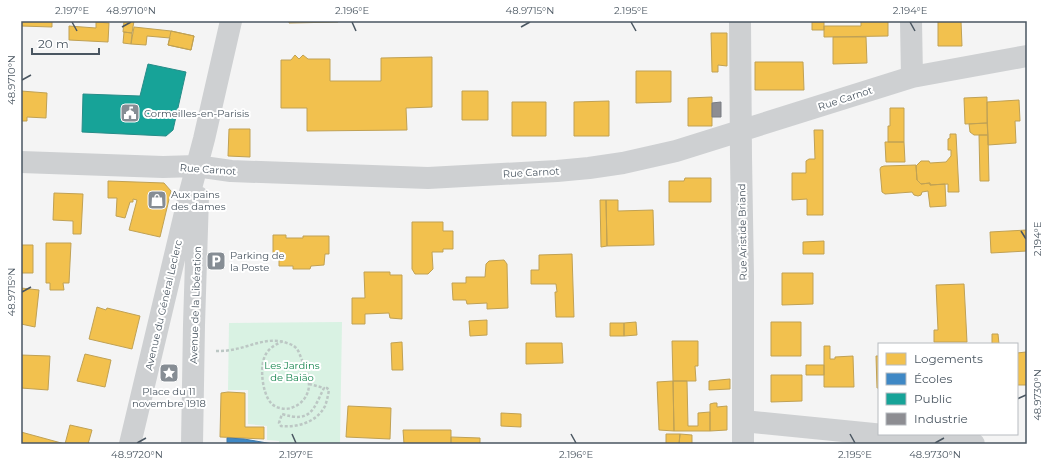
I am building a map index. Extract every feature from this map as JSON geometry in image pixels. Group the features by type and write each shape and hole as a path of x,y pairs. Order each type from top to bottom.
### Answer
{"street":[{"name":"Avenue du Général Leclerc","path":"130,444 231,21"},
{"name":"Rue Aristide Briand","path":"740,21 743,444"},
{"path":"911,21 912,77"},
{"name":"Rue Carnot","path":"21,162 163,167 196,166 231,171 421,178 589,168 676,151 912,77 1027,56"},
{"name":"Avenue de la Libération","path":"192,444 193,352 198,200 196,166"},
{"path":"743,421 878,434"},
{"path":"884,435 974,444"}],"path":[{"path":"193,352 229,351 266,341 276,340 283,341 296,347 308,373 309,384 306,398 300,404 286,409 278,407 270,402 263,383 262,368 266,354 270,349 283,341"},
{"path":"282,408 279,423 281,426 300,425 314,419 326,404 329,390 327,388 309,384"},
{"path":"282,414 294,417 305,416 311,412 324,388"}],"green space":[{"name":"Les Jardins de Baião","path":"342,322 340,444 279,444 279,441 267,440 267,426 248,424 248,390 228,390 229,323"}],"building: Logements":[{"path":"21,21 52,21 52,27 21,26"},
{"path":"124,21 134,21 132,33 123,32"},
{"path":"289,21 338,21 338,22 289,23"},
{"path":"861,21 888,21 888,36 824,37 824,26 861,26"},
{"path":"938,21 961,21 962,46 938,46"},
{"path":"96,22 109,23 108,42 69,40 69,26 96,28"},
{"path":"812,22 824,22 824,30 812,30"},
{"path":"134,27 171,31 194,36 191,50 168,45 170,38 147,36 146,45 131,44"},
{"path":"171,31 194,36 191,50 168,45"},
{"path":"124,32 132,33 131,44 123,43"},
{"path":"711,33 727,33 727,66 718,65 718,72 712,72"},
{"path":"833,37 866,37 867,63 833,64"},
{"path":"295,55 299,59 303,55 308,59 330,59 330,81 381,81 381,58 432,57 432,107 406,108 407,130 307,131 307,108 281,108 281,60 291,60"},
{"path":"755,62 803,62 804,90 755,90"},
{"path":"636,71 671,71 671,102 636,103"},
{"path":"21,91 47,93 46,118 27,117 27,121 21,121"},
{"path":"462,91 488,91 488,120 462,120"},
{"path":"712,97 712,126 688,126 688,98"},
{"path":"987,97 987,123 965,124 964,98"},
{"path":"1019,100 1020,121 1015,121 1016,143 988,145 987,102"},
{"path":"609,101 609,136 574,136 574,102"},
{"path":"512,102 546,102 546,136 512,136"},
{"path":"890,108 904,108 904,142 888,142"},
{"path":"987,123 988,135 974,135 970,132 969,124"},
{"path":"229,129 250,129 250,157 228,156"},
{"path":"814,130 823,130 823,215 807,215 807,199 792,200 792,173 806,173 806,161 809,159 815,159"},
{"path":"950,134 956,134 959,192 948,192 948,184 921,184 917,180 916,166 921,161 929,161 930,163 946,162 951,156 951,150 948,150 948,139 950,138"},
{"path":"979,135 988,135 989,181 980,181"},
{"path":"885,142 904,142 905,162 886,162"},
{"path":"916,165 917,180 921,184 945,184 946,206 930,207 928,191 922,192 921,195 918,196 914,195 912,192 885,194 882,192 881,167"},
{"path":"685,178 711,178 711,202 669,202 669,181 684,181"},
{"path":"108,181 164,183 171,191 160,237 129,230 137,200 133,199 133,202 130,202 125,218 116,216 117,198 108,198"},
{"path":"54,193 83,194 81,234 73,234 73,221 53,220"},
{"path":"600,200 606,200 607,246 601,247"},
{"path":"606,200 618,200 618,211 653,210 654,245 607,246"},
{"path":"412,222 443,222 443,231 453,231 453,249 443,249 443,252 432,252 433,269 428,274 415,274 412,269"},
{"path":"1027,230 1027,251 991,253 990,232"},
{"path":"273,235 286,235 286,238 303,238 303,236 329,236 329,254 325,254 324,265 311,266 310,269 293,269 293,266 279,266 279,254 273,254"},
{"path":"824,241 824,254 803,254 803,242"},
{"path":"46,243 71,243 69,283 63,283 64,290 50,290 50,283 46,283"},
{"path":"21,245 33,245 33,273 21,273"},
{"path":"572,254 574,317 556,317 556,284 531,284 531,270 539,270 539,255"},
{"path":"504,260 507,264 508,308 487,309 487,303 467,304 466,300 453,300 452,283 466,283 466,277 485,277 486,264 489,261"},
{"path":"364,272 390,272 390,275 402,275 402,319 390,318 389,313 365,314 365,324 352,324 352,298 365,298"},
{"path":"782,273 813,273 813,304 782,305"},
{"path":"964,284 967,342 934,342 934,330 938,330 936,285"},
{"path":"21,288 39,290 35,327 21,324"},
{"path":"97,307 140,316 132,349 89,339"},
{"path":"487,320 487,335 470,336 469,321"},
{"path":"636,322 637,335 624,336 624,323"},
{"path":"771,322 801,322 801,356 771,356"},
{"path":"610,323 624,323 624,336 610,336"},
{"path":"992,334 998,334 999,343 992,343"},
{"path":"672,341 698,341 698,366 695,366 696,381 673,381"},
{"path":"402,342 403,370 392,370 391,343"},
{"path":"526,343 562,343 563,363 526,364"},
{"path":"824,346 830,346 830,359 835,359 835,357 853,356 854,387 824,387"},
{"path":"1026,352 1027,385 1018,385 1018,353"},
{"path":"85,354 111,360 105,387 77,381"},
{"path":"21,355 50,356 48,390 21,388"},
{"path":"876,356 878,356 878,388"},
{"path":"806,365 824,365 824,375 806,375"},
{"path":"771,375 802,375 802,401 771,402"},
{"path":"730,379 730,389 709,390 709,381"},
{"path":"673,381 674,431 659,430 657,382"},
{"path":"673,381 687,381 688,426 698,426 698,413 710,412 710,431 674,431"},
{"path":"221,393 245,393 245,427 264,427 264,439 220,437"},
{"path":"717,403 717,407 727,406 727,430 710,431 710,404"},
{"path":"348,406 391,408 390,439 346,437"},
{"path":"501,413 521,414 521,427 501,426"},
{"path":"70,425 92,430 88,444 65,444"},
{"path":"403,430 451,430 451,444 404,444"},
{"path":"21,432 65,444 21,444"},
{"path":"666,434 680,434 679,444 666,444"},
{"path":"680,434 692,435 692,444 679,444"},
{"path":"451,437 480,438 480,444 451,444"}],"building: Écoles":[{"path":"227,438 244,439 273,444 227,444"}],"building: Public":[{"name":"Cormeilles-en-Parisis","path":"148,64 186,72 173,130 166,136 82,132 83,94 140,96"}],"building: Industrie":[{"path":"721,102 721,117 712,117 712,103"}],"place":[{"name":"Cormeilles-en-Parisis","path":"130,113"},
{"name":"Aux pains des dames","path":"157,200"},
{"name":"Parking de la Poste","path":"216,261"},
{"name":"Place du 11 novembre 1918","path":"169,373"}]}
